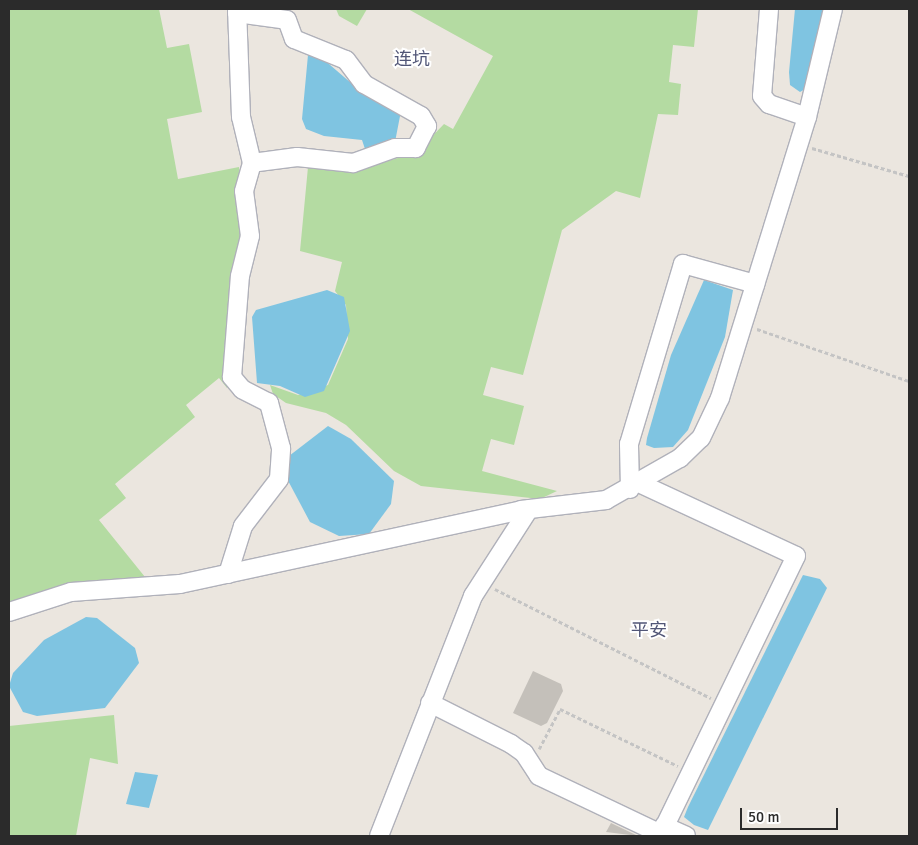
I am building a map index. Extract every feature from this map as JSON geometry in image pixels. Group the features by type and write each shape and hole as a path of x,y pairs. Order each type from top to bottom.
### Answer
{"street":[{"path":"769,9 762,96 769,104 807,117"},
{"path":"9,612 71,592 162,586 228,574 529,509 606,500 635,486 701,438 720,398 807,117 833,9"},
{"path":"228,574 243,526 280,475 274,410 267,400 242,389 232,377 240,276 250,236 244,191 252,163 241,117 237,11 287,20 294,39 346,60 364,84 421,116 427,126 416,148 395,148 353,163 297,157 252,163"},
{"path":"635,486 629,444 683,264 755,284"},
{"path":"430,703 511,744 527,760 539,776 660,834 796,556 635,486"},
{"path":"379,836 430,703 481,582 529,509"},
{"path":"664,826 686,836"}],"path":[{"path":"798,144 909,176"},
{"path":"743,324 909,381"},
{"path":"481,582 724,705"},
{"path":"527,760 542,746 560,709 691,772"}],"green space":[{"path":"9,9 159,9 167,48 189,44 202,112 167,119 178,179 239,167 245,228 227,388 219,378 186,405 195,417 115,484 126,498 99,520 145,577 81,582 9,604"},
{"path":"336,9 367,9 357,26 339,16"},
{"path":"408,9 698,9 694,47 673,45 669,82 681,84 678,115 658,114 640,198 616,191 562,230 523,375 491,367 483,395 524,406 514,445 491,439 482,471 557,491 540,499 421,486 394,471 346,425 326,413 286,403 273,394 270,385 298,395 328,385 348,339 346,305 335,291 342,262 300,251 308,167 366,168 417,152 444,124 453,129 493,56"},
{"path":"114,715 118,764 90,758 76,836 9,836 9,726"}],"water":[{"path":"795,9 827,9 807,88 800,92 790,85 789,72"},
{"path":"308,55 322,58 351,83 401,111 395,142 366,152 362,140 324,136 306,129 302,119"},
{"path":"704,280 733,290 725,337 688,430 673,447 654,448 646,445 647,438 671,355"},
{"path":"327,290 344,297 350,331 324,391 305,397 280,386 257,383 252,317 256,310"},
{"path":"328,426 351,439 394,481 391,504 369,534 339,536 310,522 285,475 289,456"},
{"path":"803,575 820,579 827,588 708,830 694,825 684,817 688,807"},
{"path":"86,617 97,618 135,648 139,663 105,708 37,716 23,712 9,686 13,673 44,640"},
{"path":"135,772 158,775 149,808 126,804"}],"building":[{"path":"533,671 561,684 563,691 547,723 541,726 513,713"},
{"path":"611,823 638,836 606,832"}],"district":[{"name":"连坑","path":"412,59"},
{"name":"平安","path":"649,630"}]}
